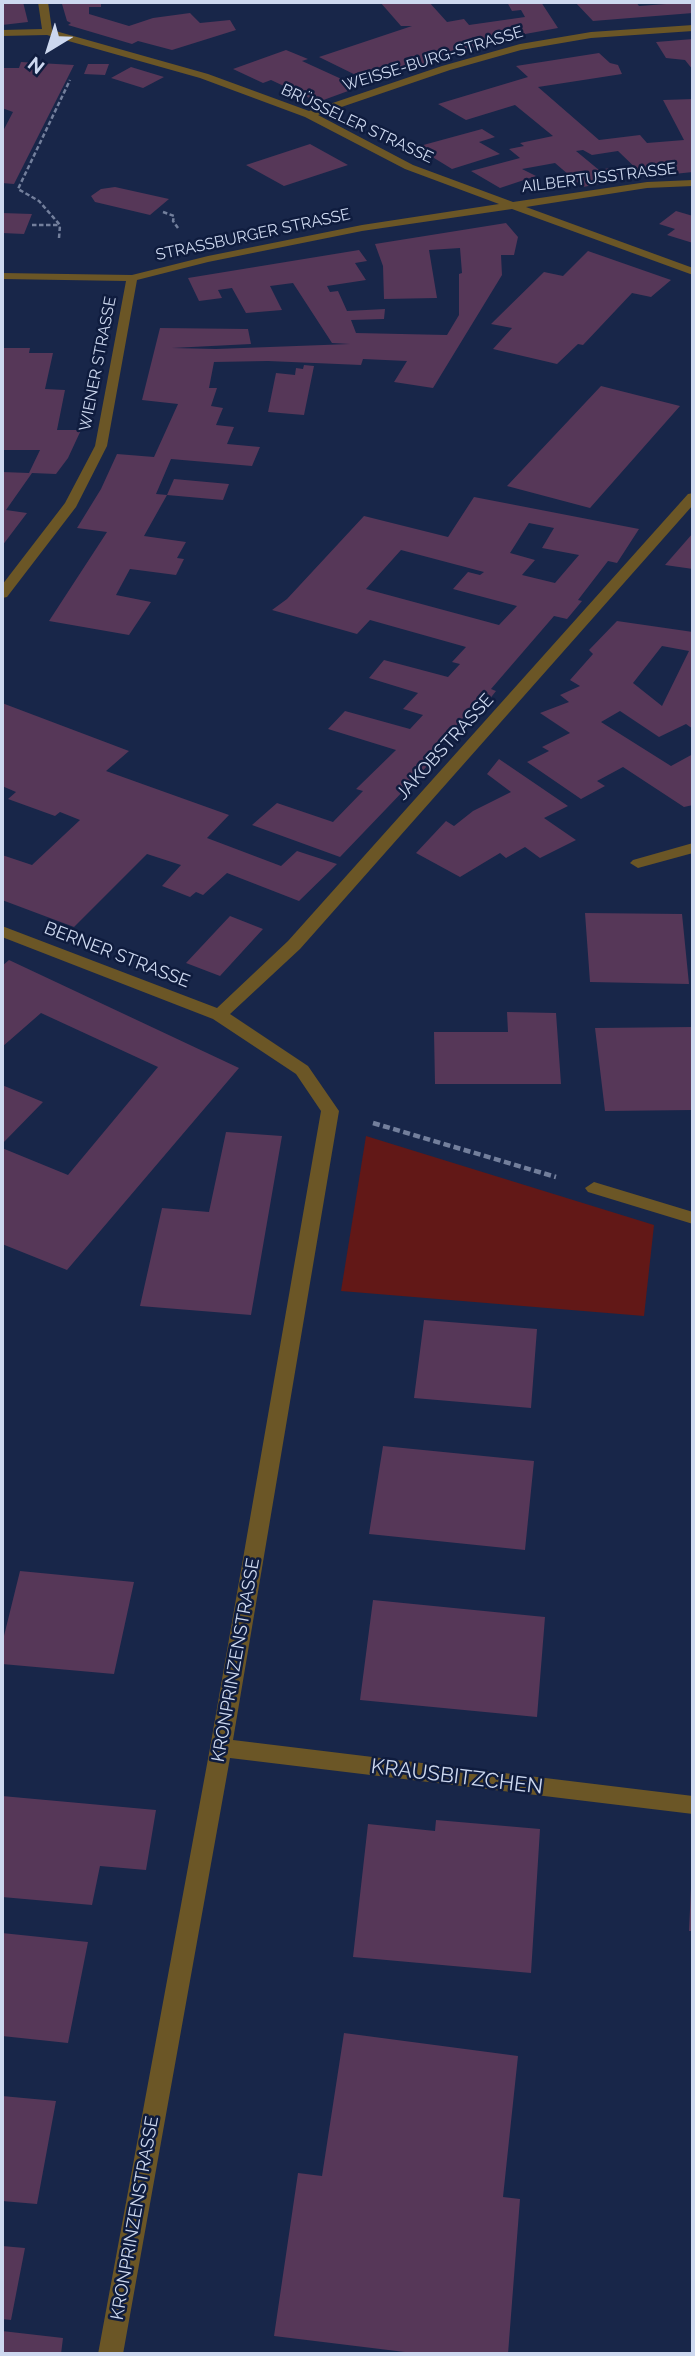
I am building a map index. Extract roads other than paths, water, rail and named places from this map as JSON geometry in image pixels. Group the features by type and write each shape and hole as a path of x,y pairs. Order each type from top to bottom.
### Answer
{"street":[{"path":"43,2 47,32"},
{"name":"WEISSE-BURG-STRASSE","path":"309,115 446,68 520,47 591,35 693,28"},
{"name":"BRÜSSELER STRASSE","path":"2,33 47,32 204,76 309,115 409,167 693,272"},
{"name":"AILBERTUSSTRASSE","path":"510,206 647,185 693,183"},
{"name":"STRASSBURGER STRASSE","path":"2,275 132,278 208,259 362,228 510,206"},
{"name":"WIENER STRASSE","path":"2,594 71,504 100,446 112,395 132,278"},
{"name":"JAKOBSTRASSE","path":"219,1015 294,945 686,513 693,497"},
{"path":"638,863 693,848"},
{"name":"BERNER STRASSE","path":"2,931 219,1015"},
{"name":"KRONPRINZENSTRASSE","path":"110,2354 221,1748 330,1111 302,1070 219,1015"},
{"path":"594,1188 693,1219"},
{"name":"KRAUSBITZCHEN","path":"221,1748 693,1805"}]}
